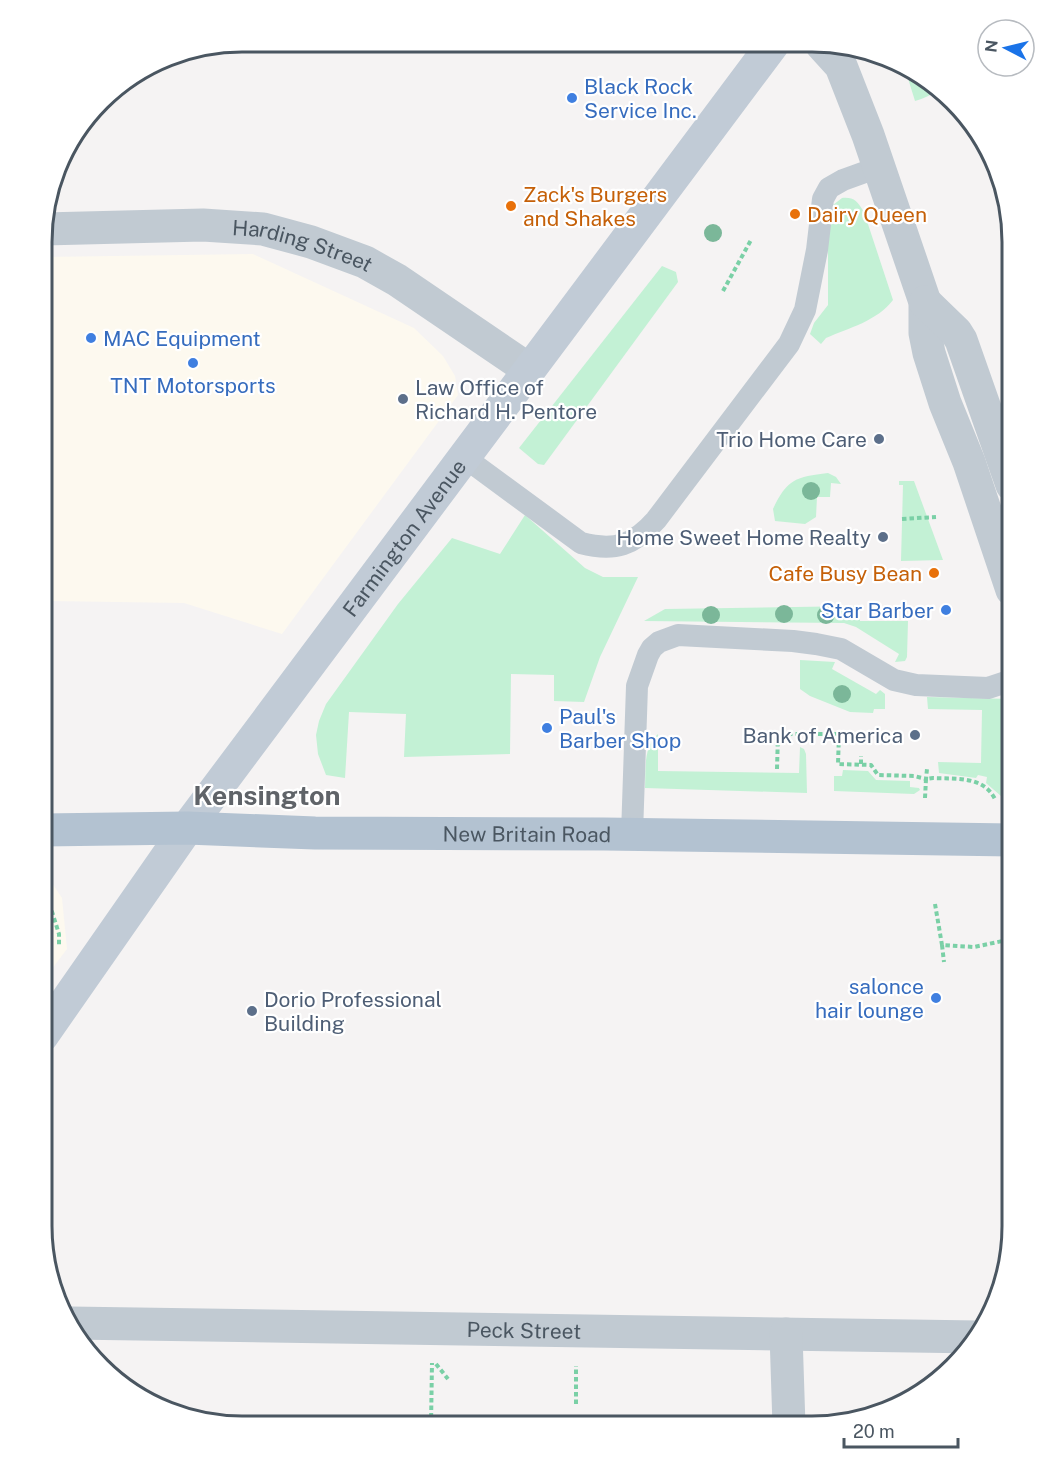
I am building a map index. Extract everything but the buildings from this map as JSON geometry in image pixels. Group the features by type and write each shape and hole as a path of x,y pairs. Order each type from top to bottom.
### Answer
{"main road":[{"name":"Farmington Avenue","path":"52,1022 187,828 767,52"},
{"name":"New Britain Road","path":"52,830 187,828 315,833 632,834 1001,840"}],"street":[{"path":"830,53 841,66 879,167 925,302 925,333 945,403 969,462 997,499 1002,528"},
{"name":"Harding Street","path":"53,229 203,225 263,229 310,242 365,262 398,280 528,369"},
{"path":"925,302 956,332 965,351 1002,455"},
{"path":"945,403 980,392"},
{"name":"Peck Street","path":"80,1323 965,1337"},
{"path":"786,1334 789,1416"}],"lane":[{"path":"464,457 581,543 595,547 618,546 641,537 789,344 805,310 817,250 823,199 829,188 843,180 879,167"},
{"path":"632,834 638,686 652,648 668,638 678,635 816,644 841,649 894,680 916,685 988,687 1002,683"}],"path":[{"path":"723,291 751,240"},
{"path":"902,519 936,517"},
{"path":"777,769 778,734 839,734 838,764 871,765 878,775 980,782 992,792 995,799"},
{"path":"861,756 861,764"},
{"path":"925,798 927,769"},
{"path":"935,904 944,962"},
{"path":"52,912 59,934 58,951"},
{"path":"942,945 974,947 1001,941"},
{"path":"431,1416 432,1359 448,1379"},
{"path":"576,1363 576,1404"}],"shaded area":[{"path":"253,254 414,328 443,356 455,376 458,395 282,634 184,603 52,601 52,257"},
{"path":"52,883 62,898 67,949 52,969"}],"green space":[{"path":"908,79 931,95 915,101"},
{"path":"842,198 855,200 864,212 893,300 871,319 826,338 821,344 810,334 814,323 828,305 828,241 833,205"},
{"path":"662,266 676,272 678,282 544,465 538,464 519,448"},
{"path":"828,473 836,477 841,484 831,483 830,497 817,497 816,517 805,524 775,521 773,509 788,485 800,478"},
{"path":"899,481 914,481 943,560 901,561 903,485 899,485"},
{"path":"525,515 585,568 603,577 638,577 600,657 584,702 554,701 554,675 511,674 510,754 404,757 406,714 349,712 345,778 326,775 318,754 316,735 326,704 398,604 452,538 500,554"},
{"path":"860,606 860,621 908,621 905,661 895,662 899,654 856,627 844,623 644,621 665,609"},
{"path":"800,660 835,662 832,669 876,694 880,690 885,694 885,709 874,709 873,713 850,712 810,696 800,689"},
{"path":"927,697 1002,699 1001,796 986,783 987,777 978,775 976,778 939,773 938,762 981,763 982,710 928,709"},
{"path":"658,734 658,771 799,773 800,747 806,754 807,793 645,788 648,752 653,739"},
{"path":"843,770 868,771 876,780 910,781 910,787 920,790 914,794 834,791 834,776 842,776"}],"place":[{"name":"Black Rock Service Inc.","path":"572,98"},
{"name":"Zack's Burgers and Shakes","path":"511,206"},
{"name":"Dairy Queen","path":"795,214"},
{"name":"MAC Equipment","path":"91,338"},
{"name":"TNT Motorsports","path":"193,363"},
{"name":"Law Office of Richard H. Pentore","path":"403,399"},
{"name":"Trio Home Care","path":"879,439"},
{"name":"Home Sweet Home Realty","path":"883,537"},
{"name":"Cafe Busy Bean","path":"934,573"},
{"name":"Star Barber","path":"946,610"},
{"name":"Paul's Barber Shop","path":"547,728"},
{"name":"Bank of America","path":"915,735"},
{"name":"salonce hair lounge","path":"936,998"},
{"name":"Dorio Professional Building","path":"252,1011"}],"district":[{"name":"Kensington","path":"267,795"}]}
